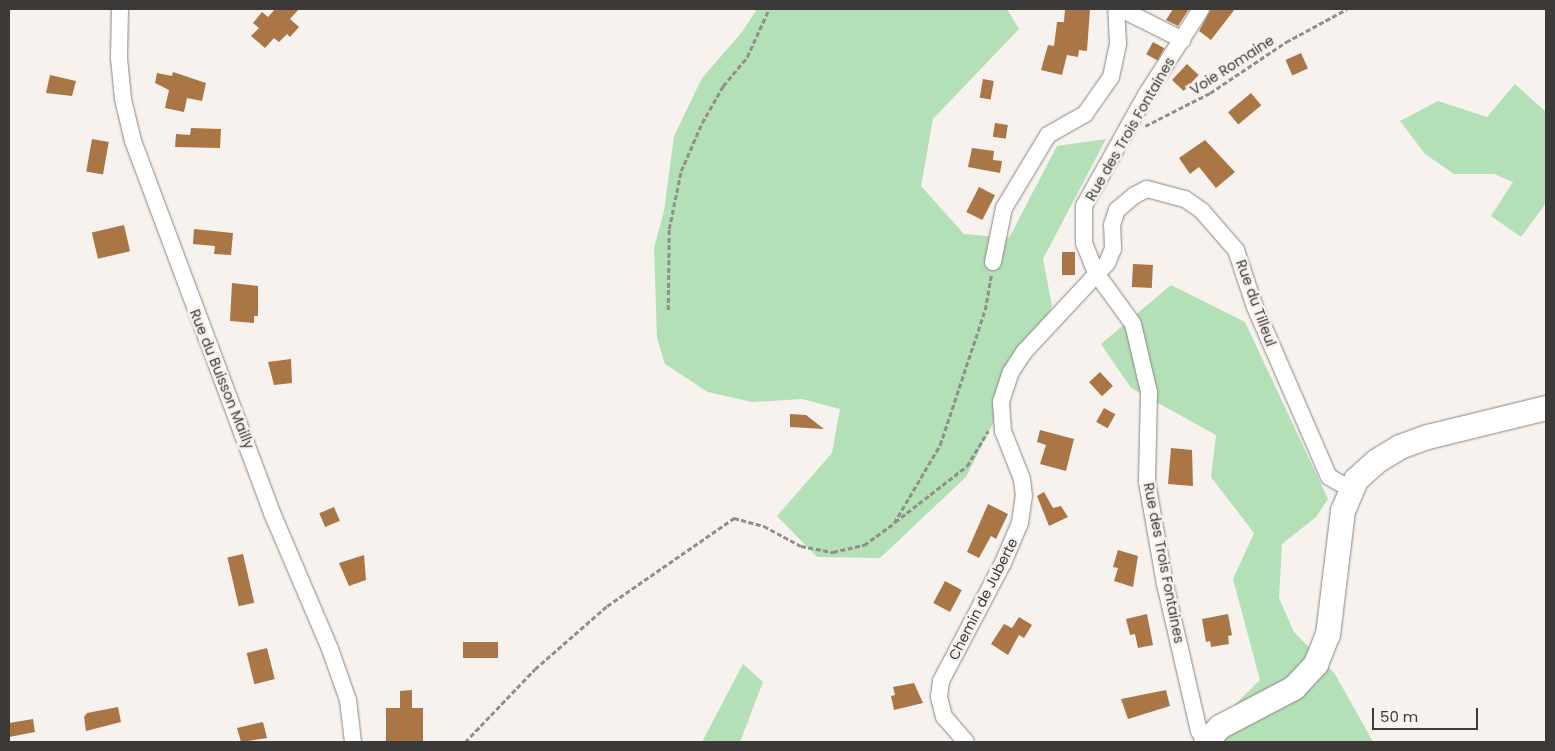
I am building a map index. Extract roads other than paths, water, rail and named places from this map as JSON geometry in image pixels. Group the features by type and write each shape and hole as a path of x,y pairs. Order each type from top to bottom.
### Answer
{"street":[{"name":"Rue du Buisson Mailly","path":"120,9 119,58 123,99 133,141 272,513 330,649 348,700 353,742"},
{"path":"993,262 1004,208 1048,135 1085,114 1111,77 1118,43 1116,9"},
{"path":"1121,9 1183,40"},
{"name":"Rue des Trois Fontaines","path":"1201,9 1183,40 1146,95 1126,134 1084,206 1084,243 1096,273 1133,324 1149,392 1147,482 1165,584 1199,731 1206,742"},
{"name":"Rue du Tilleul","path":"1096,273 1107,264 1113,249 1112,225 1117,210 1135,195 1147,189 1162,190 1185,199 1202,212 1236,250 1255,307 1329,477 1352,490"},
{"name":"Chemin de Juberte","path":"966,742 944,717 939,697 941,681 1003,563 1020,523 1024,496 1022,479 1002,431 1001,402 1011,372 1024,352 1096,273"},
{"path":"1206,742 1220,727 1294,688 1316,664 1328,635 1343,511 1356,480 1377,461 1400,447 1546,408"}]}
